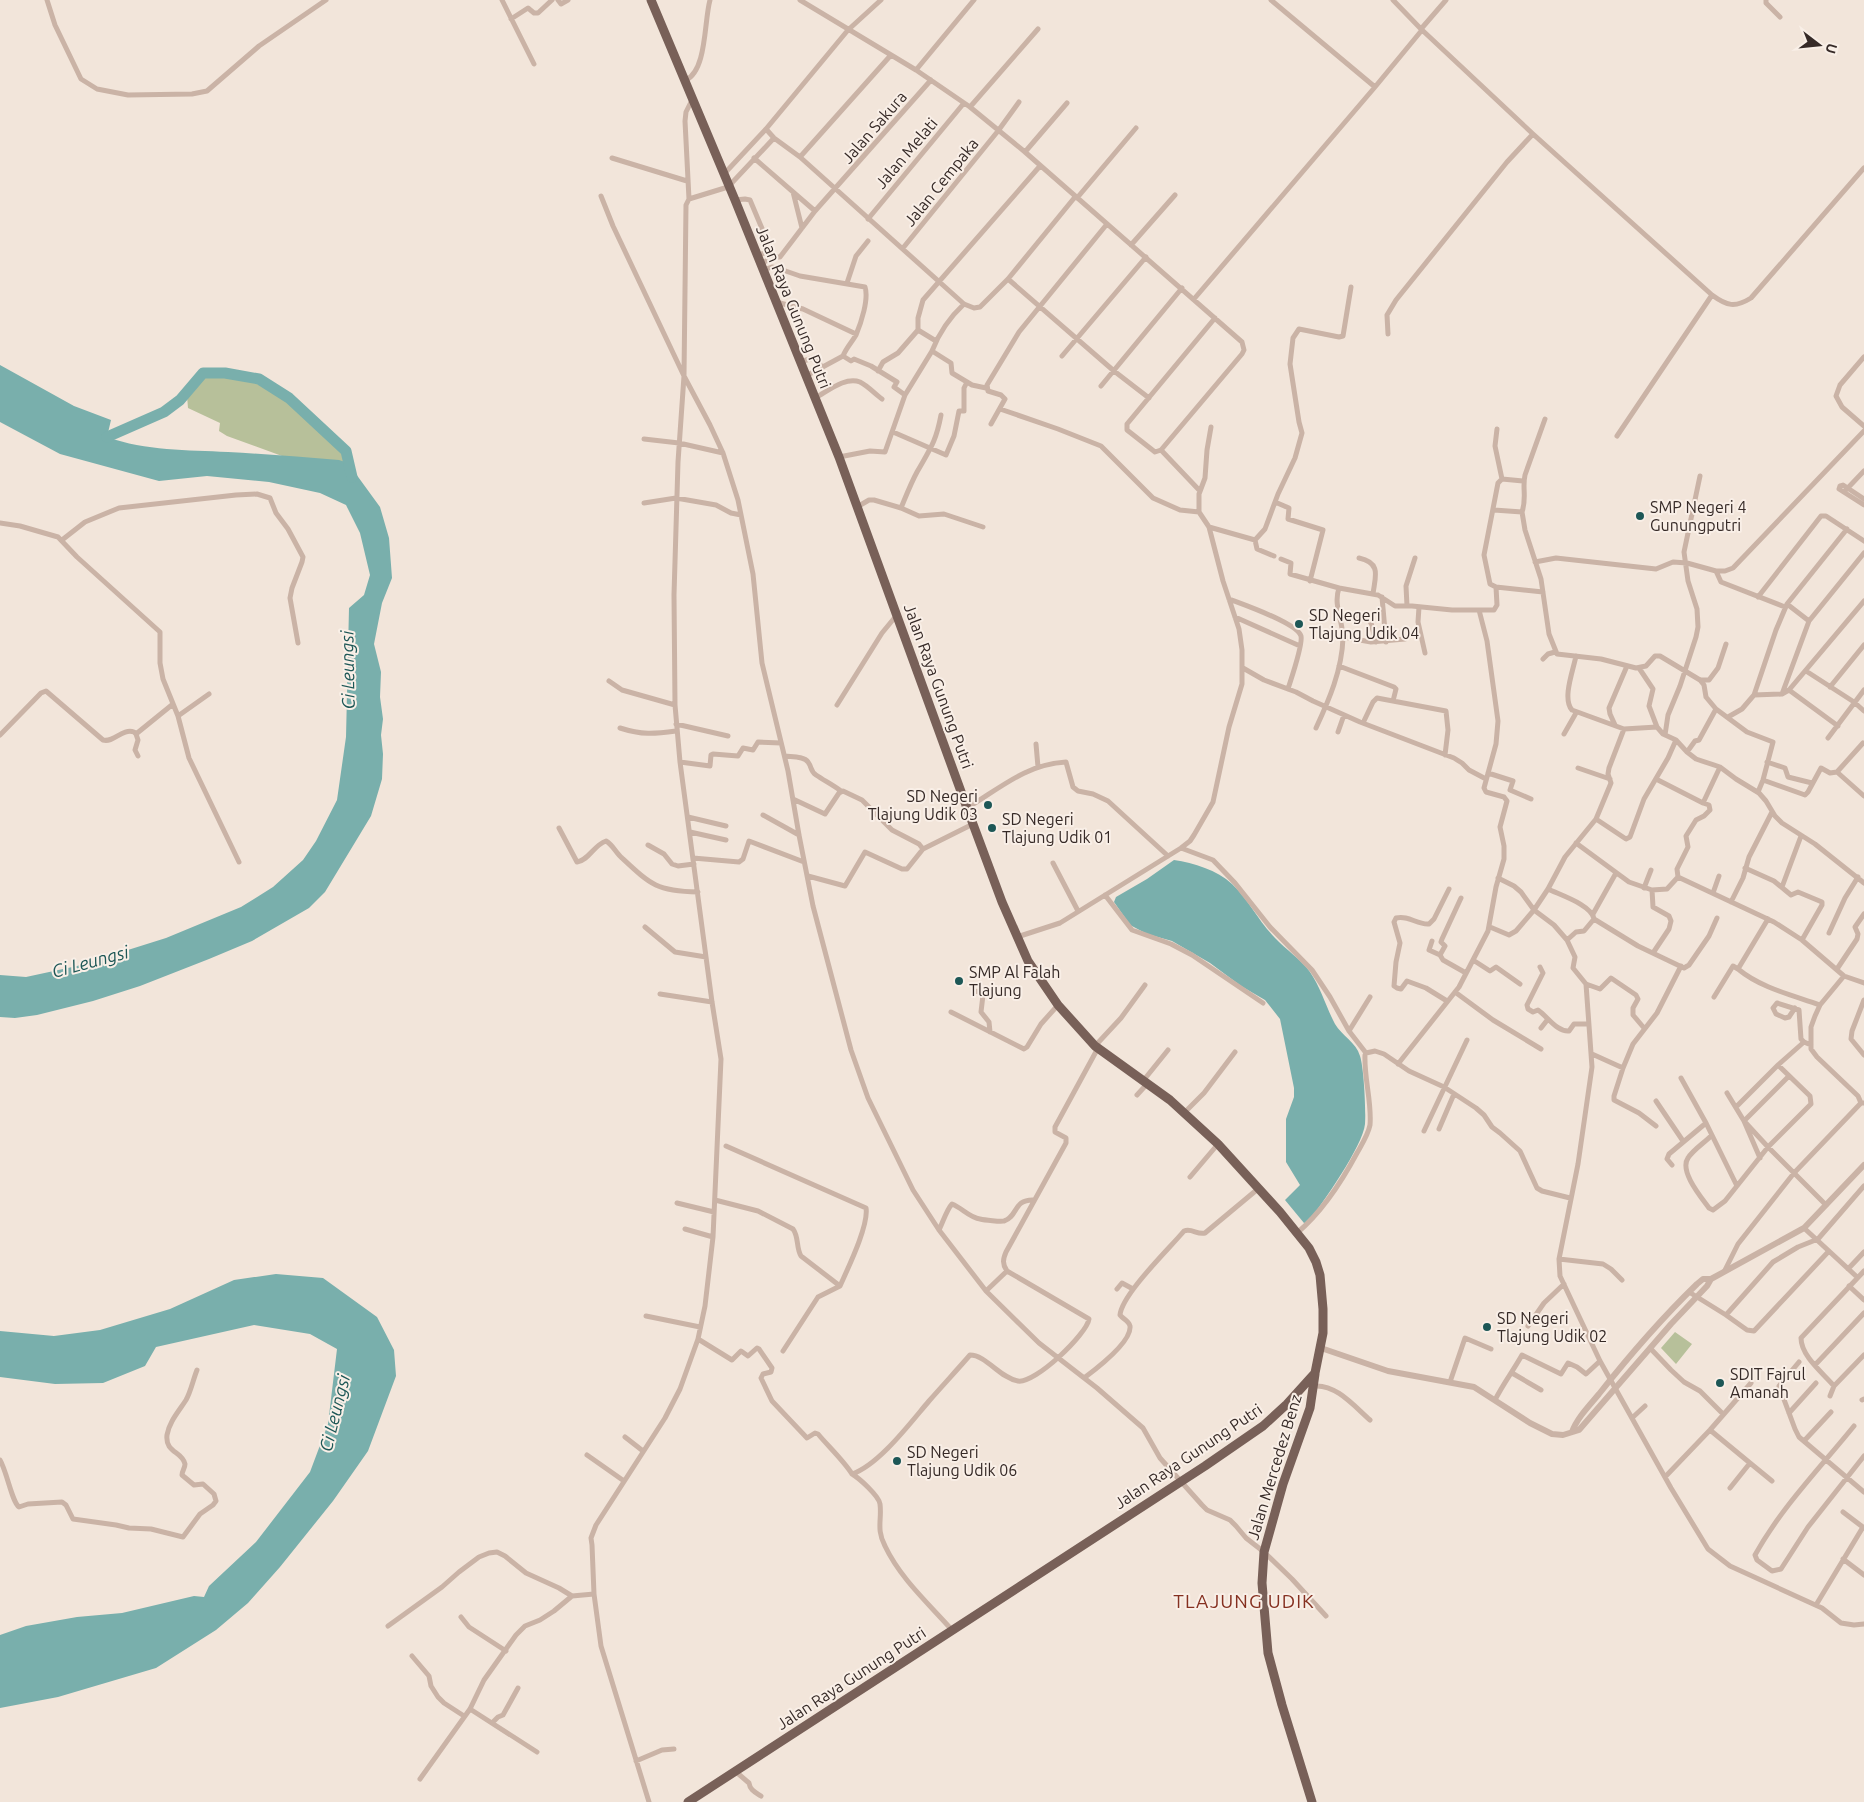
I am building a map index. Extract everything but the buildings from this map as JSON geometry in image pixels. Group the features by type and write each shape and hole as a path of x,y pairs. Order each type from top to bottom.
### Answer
{"main road":[{"name":"Jalan Raya Gunung Putri","path":"650,0 686,80 692,100 735,200 839,457 967,808 1028,961 1058,1005 1096,1047 1185,1112 1259,1188 1309,1248 1320,1275 1323,1308 1323,1333 1315,1374 1263,1426 1205,1466 1180,1480 688,1802"},
{"name":"Jalan Mercedez Benz","path":"1312,1802 1268,1654 1262,1598 1264,1552 1283,1484 1310,1408 1315,1374"}],"street":[{"path":"47,0 55,25 81,79 97,89 128,95 192,94 207,91 259,46 326,0"},
{"path":"502,0 534,64"},
{"path":"511,19 528,8 534,13 538,12 552,0"},
{"path":"558,0 562,4 568,0"},
{"path":"686,80 698,68 710,0"},
{"path":"800,0 916,70 970,107 1194,298 1242,342 1244,350 1223,377 1160,450 1153,451 1127,430 1127,424 1215,318"},
{"path":"916,70 974,0"},
{"path":"1271,0 1375,87"},
{"path":"1393,0 1534,134 1721,302 1732,305 1741,304 1751,298 1864,168"},
{"path":"1194,298 1375,87 1446,0"},
{"path":"1766,0 1766,3 1780,17"},
{"path":"723,174 766,130 848,30 878,1"},
{"path":"970,107 1038,29"},
{"path":"800,157 891,55"},
{"name":"Jalan Sakura","path":"760,263 774,257 780,257 783,254 815,211 931,80"},
{"path":"649,1802 601,1646 594,1594 591,1538 596,1525 665,1418 680,1388 698,1339 705,1306 713,1237 721,1059 680,762 675,705 674,595 676,498 678,443 684,376 686,205 688,199 684,121 692,100"},
{"name":"Jalan Cempaka","path":"903,248 998,131 1019,102"},
{"name":"Jalan Melati","path":"868,219 964,103"},
{"path":"1025,152 1067,103"},
{"path":"766,130 800,157 964,304 974,308 980,307 1008,279 1136,128"},
{"path":"1388,334 1387,315 1396,300 1508,162 1534,134"},
{"path":"688,199 728,187 774,138"},
{"path":"612,158 687,181"},
{"path":"754,158 815,211"},
{"path":"878,371 883,362 898,353 918,330 918,318 923,300 1040,166"},
{"path":"793,192 802,228"},
{"path":"1131,245 1174,195"},
{"path":"601,196 684,376 723,453 741,515 753,574 762,664 785,756 813,906 859,1075 907,1180 939,1230 986,1291 1028,1333 1143,1428 1160,1458 1207,1510 1230,1520 1326,1616"},
{"path":"735,200 750,200 774,257"},
{"path":"986,388 1012,342 1039,306 1107,224"},
{"path":"847,283 856,256 868,241"},
{"path":"771,250 760,263 800,276 847,283 866,288 856,334 843,356 806,376"},
{"path":"1062,356 1146,257"},
{"path":"1008,279 1114,371 1149,398"},
{"path":"1101,386 1182,288"},
{"path":"1255,540 1266,529 1275,502 1295,458 1302,433 1290,364 1293,338 1299,329 1338,337 1343,336 1352,288"},
{"path":"1617,436 1712,295"},
{"path":"776,302 803,308 856,334"},
{"path":"839,457 870,451 885,452 905,395 932,352 936,341 953,315 964,304"},
{"path":"918,330 936,341"},
{"path":"932,352 951,363 952,373 972,385 986,388 1004,397 1005,399 991,424"},
{"path":"843,356 850,361 854,359 870,366 897,382 894,387 905,395"},
{"path":"800,362 816,357 822,368"},
{"path":"1864,358 1840,385 1836,396 1842,407 1864,426"},
{"path":"815,398 840,384 853,381 860,382 882,399"},
{"path":"893,432 946,454 954,436 959,411 964,411 964,388 967,382"},
{"path":"1000,409 1101,446 1153,498 1180,510 1199,512"},
{"path":"900,508 916,473 931,449 937,435 941,415"},
{"path":"1545,419 1523,482 1525,498 1522,512 1525,530 1541,579 1549,634 1555,652"},
{"path":"1017,937 1060,923 1181,848 1190,841 1213,802 1242,684 1243,668 1240,636 1209,527 1199,512 1200,491 1206,478 1207,450 1211,428"},
{"path":"1497,429 1495,446 1502,480"},
{"path":"1535,562 1556,558 1656,569 1673,562 1687,562 1716,571 1734,568 1864,431"},
{"path":"644,439 678,443 723,453"},
{"path":"1160,450 1200,491"},
{"path":"1845,490 1864,471"},
{"path":"1665,735 1667,717 1685,670 1698,627 1697,609 1688,581 1687,562 1684,552 1700,476"},
{"path":"1523,482 1502,480 1498,483 1484,555 1490,584 1496,588 1543,592"},
{"path":"1845,490 1864,499"},
{"path":"1845,490 1864,505"},
{"path":"62,540 85,522 119,508 236,495 256,494 270,498 276,513 288,529 303,557 290,598 298,644"},
{"path":"644,503 676,498 716,506 731,513 741,515"},
{"path":"856,507 869,500 883,502 919,516 944,514 983,528"},
{"path":"1275,502 1289,508 1288,519 1323,531 1310,581"},
{"path":"1494,510 1522,512"},
{"path":"1758,597 1823,515 1864,541"},
{"path":"0,523 54,535 62,540 77,557 160,632 162,673 178,716 188,758 238,862"},
{"path":"1209,527 1255,540"},
{"path":"1728,718 1742,709 1754,695 1786,605 1847,529"},
{"path":"1255,540 1257,549 1274,556"},
{"path":"1782,694 1808,620 1864,553"},
{"path":"1359,558 1370,560 1374,565 1376,574 1373,594"},
{"path":"1407,606 1406,586 1415,558"},
{"path":"1281,559 1290,562 1290,574 1339,588 1373,594 1382,597 1395,606 1452,610 1492,610 1496,608 1496,588"},
{"path":"1716,571 1721,582 1758,597 1786,605 1808,620"},
{"path":"1316,728 1326,707 1339,666 1343,637 1337,602 1339,588"},
{"path":"1382,597 1386,642"},
{"path":"1228,599 1290,625 1300,635 1300,646 1288,689"},
{"path":"1754,695 1782,694 1789,690 1864,601"},
{"path":"1419,607 1418,622 1425,653"},
{"path":"1398,1064 1455,992 1490,927 1504,851 1500,824 1507,801 1504,797 1484,791 1497,738 1497,712 1487,641 1479,610"},
{"path":"1339,614 1368,618 1376,642"},
{"path":"836,705 882,633 897,615"},
{"path":"1234,617 1300,646"},
{"path":"1343,637 1376,642 1405,639"},
{"path":"1700,680 1709,680 1716,671 1726,644"},
{"path":"1830,687 1864,645"},
{"path":"1543,660 1548,654 1555,652 1563,656 1601,659 1639,668 1646,666 1657,656 1685,670 1704,685 1706,697 1716,709 1747,732 1773,742 1758,792"},
{"path":"1576,656 1567,701 1568,706 1576,713 1624,729 1656,727"},
{"path":"1339,666 1394,687 1396,689 1393,700"},
{"path":"1614,725 1609,708 1628,666"},
{"path":"1243,668 1264,680 1344,715 1445,754 1458,760 1469,770 1513,781 1510,790 1531,799"},
{"path":"1639,668 1653,689 1649,706 1656,727 1661,733 1676,740 1687,752 1699,760 1720,767 1736,780 1758,792 1782,823 1814,844 1834,861 1858,877 1864,884"},
{"path":"1806,671 1854,702 1864,711"},
{"path":"609,681 624,691 675,705"},
{"path":"1789,690 1838,726"},
{"path":"1828,738 1864,690"},
{"path":"0,734 41,693 46,691 103,740 107,741 127,731 134,732 138,740 135,750 138,756"},
{"path":"178,716 209,694"},
{"path":"1364,723 1375,700 1379,698 1446,711 1448,730 1445,754"},
{"path":"136,734 173,704"},
{"path":"1687,752 1695,741 1699,740 1716,709"},
{"path":"1564,734 1576,713"},
{"path":"1338,732 1344,715"},
{"path":"676,724 728,736"},
{"path":"620,728 650,735 676,730"},
{"path":"1490,927 1509,935 1512,934 1534,910 1562,863 1596,819 1611,783 1608,774 1609,768 1624,729"},
{"path":"1596,819 1628,839 1635,827 1644,799 1670,756 1676,740"},
{"path":"680,762 710,766 711,754 738,756 743,748 753,750 758,742 781,743"},
{"path":"1763,780 1805,795 1821,768 1830,773 1837,772 1864,743"},
{"path":"1036,744 1038,768"},
{"path":"785,756 804,759 809,763 810,770 816,775 830,782 841,791 862,800 892,830 919,844 923,849"},
{"path":"967,808 992,793 1008,780 1056,762 1066,762 1073,787 1078,791 1108,800 1168,856"},
{"path":"1767,762 1784,768 1788,777 1812,783"},
{"path":"1703,803 1720,767"},
{"path":"1578,768 1611,779"},
{"path":"1837,772 1864,796"},
{"path":"1576,843 1629,882 1652,890 1667,889 1678,877 1677,869 1688,848 1687,835 1697,818 1704,816 1710,810 1709,805 1656,779"},
{"path":"793,799 825,814 841,791"},
{"path":"1731,902 1743,878 1749,857 1772,812"},
{"path":"763,814 799,835"},
{"path":"688,817 726,826"},
{"path":"808,876 845,886 865,852 907,869 923,849 973,824"},
{"path":"559,828 578,862 582,861 595,846 606,841 616,853 648,882 675,892 698,892"},
{"path":"690,832 726,840"},
{"path":"1782,886 1801,836"},
{"path":"693,858 739,862 743,859 749,841 804,862"},
{"path":"648,845 664,854 672,864 678,866 694,864"},
{"path":"1181,848 1213,860 1235,883 1270,927 1319,980 1349,1031 1366,1053 1365,1065 1370,1125 1365,1140 1337,1188 1315,1216 1297,1233"},
{"path":"1053,863 1078,911"},
{"path":"1745,868 1782,886 1790,895 1798,892 1822,903 1802,940"},
{"path":"1644,888 1650,870"},
{"path":"1567,940 1576,932 1583,932 1594,916 1616,873"},
{"path":"1713,893 1719,876"},
{"path":"1678,877 1768,919 1802,940 1844,976 1864,983"},
{"path":"1829,933 1845,898 1858,877"},
{"path":"1498,878 1521,892 1534,910 1554,925 1567,940 1575,957 1573,968 1586,984 1600,989 1611,978 1636,995 1638,999 1633,1008 1633,1015 1644,1028"},
{"path":"1447,1001 1426,988 1407,981 1402,989 1394,986 1400,943 1394,920 1404,917 1429,924 1434,919 1449,888"},
{"path":"1548,889 1560,896 1569,898 1625,938 1684,968 1689,965 1708,938 1717,918"},
{"path":"1652,890 1653,907 1669,916 1671,921 1669,929 1653,952"},
{"path":"1105,896 1132,930 1171,944 1192,955 1263,1003"},
{"path":"1440,955 1445,946 1442,943 1442,938 1461,898"},
{"path":"1837,969 1857,939 1858,934 1855,927 1864,914"},
{"path":"1738,969 1768,919"},
{"path":"645,927 675,952 706,958"},
{"path":"1432,941 1429,950 1440,955 1443,960 1466,973"},
{"path":"1473,960 1490,971 1496,967 1520,984"},
{"path":"1656,1126 1639,1113 1614,1100 1614,1096 1633,1044 1657,1013 1681,966"},
{"path":"1714,997 1732,966 1765,985 1820,1005"},
{"path":"1540,967 1543,973 1527,1006 1529,1011 1534,1012 1538,1010 1558,1028 1567,1032 1574,1024 1588,1024"},
{"path":"1725,1270 1738,1244 1794,1173 1863,1103 1813,1054 1811,1045 1811,1024 1820,1005 1844,976"},
{"path":"1586,984 1592,1054 1590,1082 1580,1151 1559,1259 1559,1272 1564,1284 1600,1361 1700,1536 1717,1557 1737,1570 1816,1605 1841,1623 1864,1624"},
{"path":"852,1474 873,1461 889,1446 970,1355 976,1356 1002,1374 1019,1381 1036,1375 1057,1357 1084,1329 1089,1319 1007,1271 1003,1262 1006,1252 1067,1141 1055,1132 1055,1127 1096,1047 1121,1018 1145,985"},
{"path":"974,991 980,992 983,995 981,1012 989,1022 990,1032"},
{"path":"1455,992 1493,1020 1541,1050"},
{"path":"660,994 712,1002"},
{"path":"1349,1031 1370,997"},
{"path":"1864,1000 1852,1031 1851,1039 1864,1055"},
{"path":"952,1012 1025,1049 1041,1024 1058,1005"},
{"path":"1795,1008 1800,1012 1800,1035 1804,1042 1811,1045"},
{"path":"1541,1028 1548,1019"},
{"path":"1424,1131 1467,1040"},
{"path":"1736,1107 1804,1042"},
{"path":"1137,1095 1168,1050"},
{"path":"1366,1053 1371,1051 1380,1052 1416,1076 1444,1088 1481,1112 1492,1127 1520,1151 1537,1188 1570,1198"},
{"path":"1185,1112 1211,1085 1235,1052"},
{"path":"1592,1054 1623,1068"},
{"path":"1711,1136 1688,1157 1685,1163 1687,1174 1709,1208 1713,1210 1723,1204 1768,1148 1810,1104 1810,1096 1778,1065"},
{"path":"1744,1121 1790,1076"},
{"path":"1681,1078 1737,1186"},
{"path":"1727,1093 1744,1121 1760,1158"},
{"path":"1439,1129 1454,1094"},
{"path":"1656,1101 1683,1141"},
{"path":"1744,1121 1768,1148 1826,1205"},
{"path":"1672,1165 1667,1159 1668,1156 1683,1141 1706,1124"},
{"path":"1190,1177 1218,1144"},
{"path":"726,1146 866,1208 867,1212 862,1232 840,1286 818,1297 783,1351"},
{"path":"1572,1432 1577,1421 1611,1379 1689,1292 1703,1280 1711,1278 1804,1228 1864,1165"},
{"path":"1726,1315 1773,1262 1798,1247 1818,1239 1864,1186"},
{"path":"1084,1378 1110,1356 1126,1338 1130,1324 1121,1317 1120,1312 1133,1289 1184,1231 1189,1230 1205,1234 1259,1188"},
{"path":"715,1200 758,1211 793,1229 797,1234 798,1252 801,1256 840,1286"},
{"path":"939,1230 946,1217 948,1208 952,1204 976,1218 1003,1221 1009,1218 1022,1202 1034,1200"},
{"path":"677,1203 714,1212"},
{"path":"1804,1228 1857,1277"},
{"path":"685,1230 713,1237"},
{"path":"1689,1292 1750,1332 1757,1329 1829,1251"},
{"path":"1848,1269 1864,1252"},
{"path":"1559,1259 1603,1264 1622,1280"},
{"path":"986,1291 1007,1271"},
{"path":"1834,1386 1804,1349 1801,1338 1864,1271"},
{"path":"1321,1348 1388,1371 1474,1388 1530,1423 1552,1434 1563,1435 1581,1429 1650,1348 1707,1286 1711,1278"},
{"path":"1117,1289 1122,1283 1133,1289"},
{"path":"1528,1326 1544,1303 1564,1284"},
{"path":"1849,1286 1864,1300"},
{"path":"1816,1365 1864,1313"},
{"path":"646,1316 700,1327"},
{"path":"1450,1382 1464,1338 1491,1349"},
{"path":"698,1339 732,1360 741,1350 748,1356 759,1348 772,1368 771,1372 762,1374 761,1378 772,1402 806,1438 816,1433 818,1434 838,1458 844,1462 852,1474 879,1501 880,1533 889,1554 915,1589 952,1630"},
{"path":"1650,1348 1684,1382 1700,1391 1723,1414"},
{"path":"1830,1396 1834,1386 1864,1354"},
{"path":"1495,1400 1507,1377 1512,1373 1522,1355 1561,1374 1568,1363 1586,1374 1600,1361"},
{"path":"1799,1362 1779,1386 1797,1433 1826,1461 1864,1492"},
{"path":"0,1460 7,1473 14,1501 19,1507 28,1504 62,1502 73,1519 116,1524 129,1528 151,1529 183,1537 200,1514 216,1501 214,1494 203,1484 194,1485 182,1475 185,1467 182,1457 171,1450 168,1444 167,1436 170,1426 186,1400 196,1370"},
{"path":"1512,1373 1541,1390"},
{"path":"1666,1477 1751,1383"},
{"path":"1789,1413 1816,1383"},
{"path":"1314,1386 1324,1386 1336,1392 1370,1420"},
{"path":"1632,1418 1645,1406"},
{"path":"1804,1441 1831,1412"},
{"path":"1854,1426 1771,1530 1755,1555 1757,1560 1772,1570 1781,1569 1808,1527 1864,1456"},
{"path":"1710,1430 1772,1481"},
{"path":"625,1437 643,1451"},
{"path":"587,1456 624,1481"},
{"path":"1730,1488 1750,1463"},
{"path":"1816,1605 1843,1558 1864,1528 1843,1512"},
{"path":"388,1626 442,1588 479,1557 489,1553 497,1552 505,1556 526,1573 572,1596"},
{"path":"1843,1558 1864,1576"},
{"path":"420,1780 470,1709 484,1680 516,1635 525,1626 540,1620 572,1596 594,1594"},
{"path":"461,1617 469,1627 506,1651"},
{"path":"412,1656 429,1676 431,1686 438,1697 464,1716"},
{"path":"492,1723 503,1715 518,1688"},
{"path":"470,1709 537,1752"},
{"path":"636,1761 662,1750 674,1749"},
{"path":"735,1771 749,1782 749,1787 753,1791 761,1796"}],"green space":[{"path":"203,373 247,376 272,386 295,402 346,451 348,463 282,456 227,436 219,431 220,423 188,408 187,396"},
{"path":"1675,1332 1692,1344 1676,1364 1661,1348"}],"water":[{"path":"0,365 74,406 111,420 107,437 122,442 167,449 339,460 348,463 380,507 389,538 392,578 382,603 374,644 381,672 380,697 383,719 381,735 383,754 382,779 371,816 325,892 309,908 252,941 209,959 140,986 93,1001 37,1015 15,1018 0,1017 0,975 26,977 77,966 166,938 241,907 273,887 303,860 316,841 337,800 346,737 349,608 364,595 370,575 360,533 346,505 320,493 269,482 207,476 159,481 60,454 0,422"},
{"path":"1174,860 1197,865 1212,871 1226,879 1238,890 1269,932 1310,972 1335,1024 1352,1043 1360,1056 1365,1100 1363,1134 1350,1160 1308,1222 1304,1223 1285,1200 1300,1185 1286,1162 1286,1119 1294,1097 1294,1088 1280,1019 1265,1000 1241,986 1210,963 1172,941 1147,934 1130,925 1114,902 1116,897"},
{"name":"Ci Leungsi","path":"276,1274 323,1278 377,1317 394,1350 396,1376 368,1451 333,1501 280,1567 248,1603 216,1630 156,1668 58,1697 0,1708 0,1635 26,1626 77,1617 122,1613 194,1596 204,1597 209,1586 256,1542 310,1472 328,1424 337,1349 310,1334 254,1325 156,1347 145,1366 103,1383 55,1384 0,1377 0,1331 54,1336 100,1330 170,1309 234,1280"}],"waterway":[{"path":"107,437 164,412 180,400 203,373 225,373 259,379 289,398 346,451 352,477"}],"place":[{"name":"SMP Negeri 4 Gunungputri","path":"1640,516"},
{"name":"SD Negeri Tlajung Udik 04","path":"1299,624"},
{"name":"SD Negeri Tlajung Udik 03","path":"988,805"},
{"name":"SD Negeri Tlajung Udik 01","path":"992,828"},
{"name":"SMP Al Falah Tlajung","path":"959,981"},
{"name":"SD Negeri Tlajung Udik 02","path":"1487,1327"},
{"name":"SDIT Fajrul Amanah","path":"1720,1383"},
{"name":"SD Negeri Tlajung Udik 06","path":"897,1461"}],"district":[{"name":"TLAJUNG UDIK","path":"1244,1601"}]}
